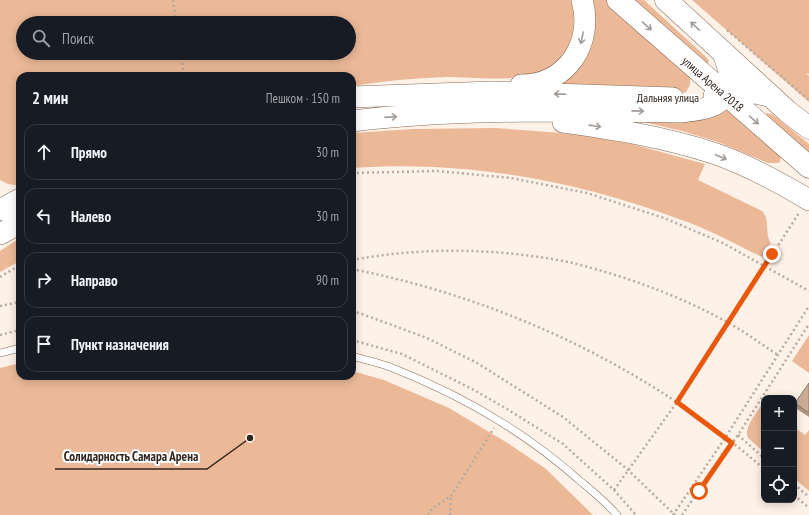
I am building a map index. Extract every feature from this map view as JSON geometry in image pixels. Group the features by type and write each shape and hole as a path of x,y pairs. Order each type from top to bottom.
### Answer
{"main road":[{"path":"358,97 412,86 533,85 551,79 565,68 578,53 583,40 584,7 582,0"},
{"name":"улица Арена 2018","path":"618,0 809,167"},
{"path":"666,0 772,97 809,128"},
{"path":"723,53 729,72 730,84 725,95 756,93 772,97"},
{"name":"Дальняя улица","path":"358,97 492,92 689,98 725,95"},
{"name":"Дальняя улица","path":"356,121 445,114 554,111 681,112 702,110 715,106 725,95"},
{"path":"445,114 560,121 626,131 714,154 756,172 806,204"},
{"path":"0,234 16,225"}],"lane":[{"path":"0,353 16,349"},
{"path":"356,357 389,367 455,396 514,430 554,458 609,506 617,515"}],"path":[{"path":"173,0 175,16"},
{"path":"727,30 809,100"},
{"path":"182,60 183,72"},
{"path":"356,173 444,172 511,178 587,193 664,218 723,242 809,291"},
{"path":"614,490 677,402 806,204"},
{"path":"356,259 375,256 438,251 502,252 564,261 620,276 672,295 728,322 778,355"},
{"path":"0,277 16,267"},
{"path":"356,271 394,278 476,303 544,329 607,361 677,402 762,467"},
{"path":"0,306 16,303"},
{"path":"356,312 427,338 477,363 563,417 628,469 674,515 809,306"},
{"path":"682,515 738,435 809,324"},
{"path":"0,335 16,331"},
{"path":"428,515 432,509 451,496 499,421"},
{"path":"738,435 761,455"},
{"path":"797,487 809,497"},
{"path":"450,515 451,496"},
{"path":"797,498 809,508"}],"shaded area":[{"path":"0,0 571,0 574,25 572,38 566,50 557,62 550,68 540,73 514,78 422,78 356,85 356,72 16,72 16,185 8,184 0,180"},
{"path":"589,0 608,0 690,76 690,85 686,92 567,89 562,79"},
{"path":"627,0 644,0 705,56 709,61 707,66"},
{"path":"692,0 809,0 809,74 806,73 809,76 809,102"},
{"path":"725,108 781,155 780,162 768,163 718,142 682,131 635,120"},
{"path":"767,113 772,114 809,144 809,158 764,115"},
{"path":"496,128 574,134 632,144 705,164 698,180 762,211 766,218 768,235 771,243 762,257 700,227 640,205 600,193 518,176 477,170 435,167 394,166 356,168 356,133 413,129"},
{"path":"16,241 16,263 0,272 0,251"},
{"path":"809,335 809,373 792,361"},
{"path":"16,364 16,380 356,380 356,372 384,380 449,408 506,442 546,469 593,515 0,515 0,368"},
{"path":"761,406 761,449 748,438 748,429"},
{"path":"797,429 805,435 809,430 809,491 797,481"}],"building":[{"path":"809,383 809,413 797,404 797,400"}],"place":[{"name":"Солидарность Самара Арена","path":"250,438"}],"route":[{"path":"699,491 732,443 677,402 772,254"}]}
